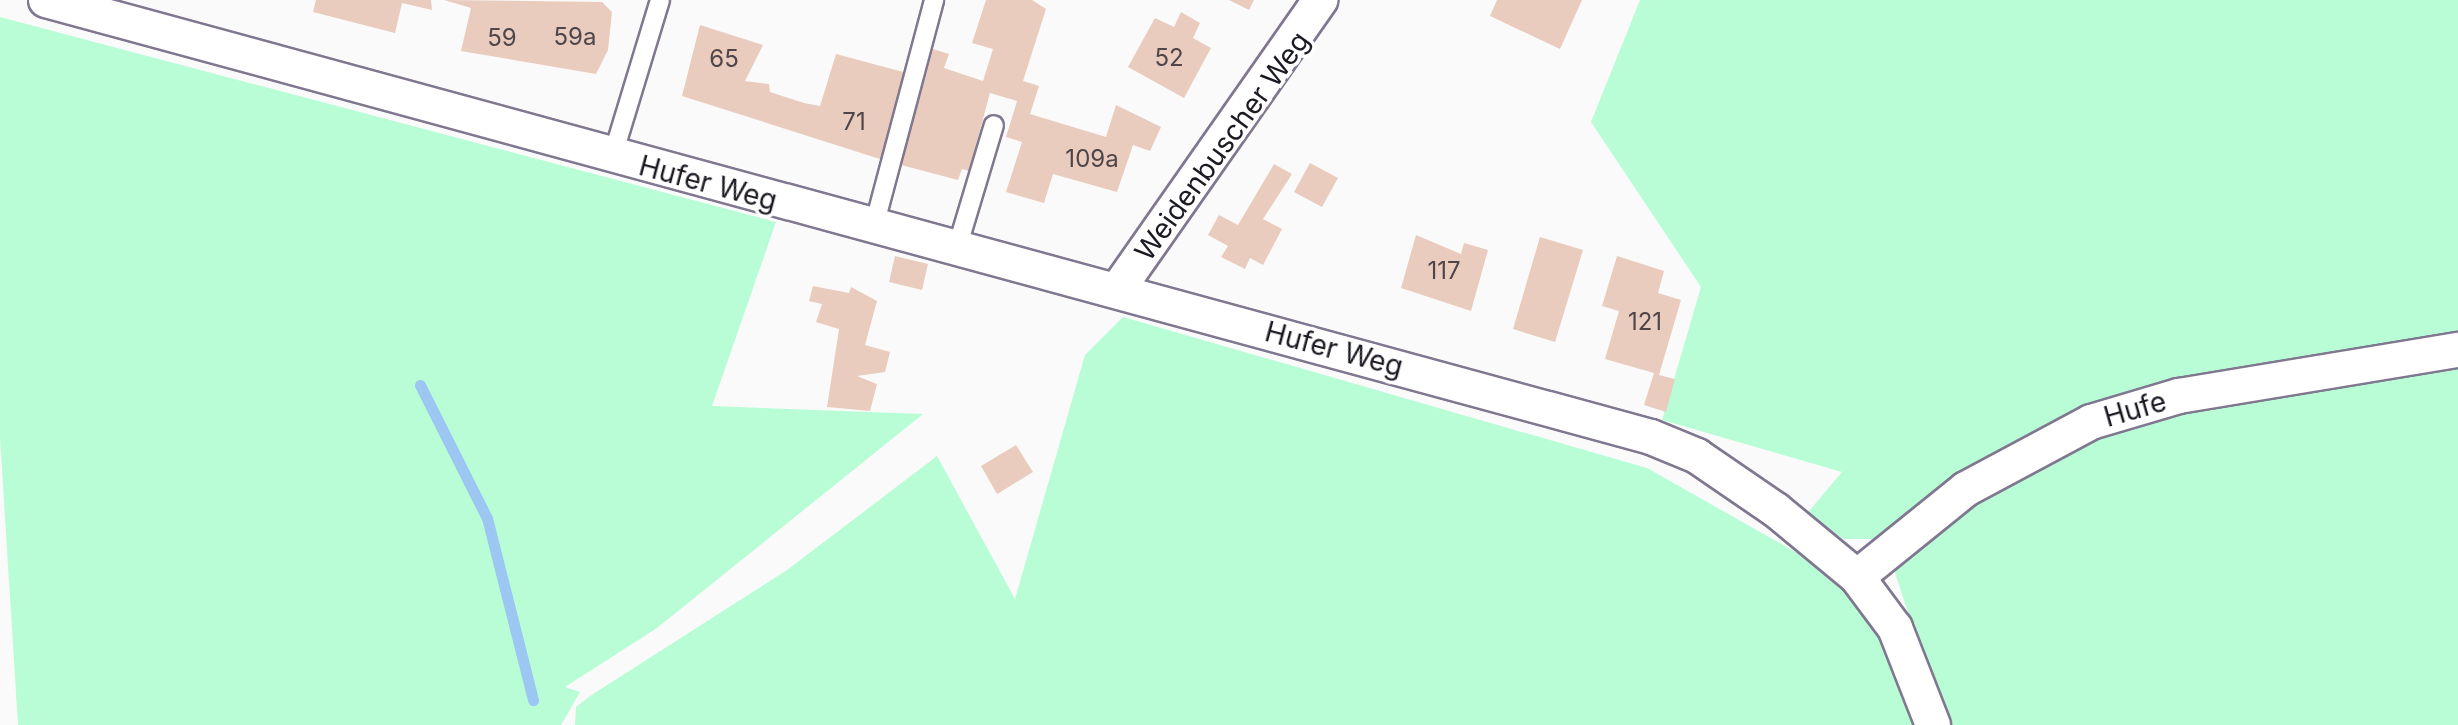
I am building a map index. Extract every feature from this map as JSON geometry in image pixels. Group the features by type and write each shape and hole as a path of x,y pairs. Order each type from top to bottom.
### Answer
{"street":[{"name":"Hufer Weg","path":"46,0 612,158 1118,289 1651,437 1750,492 1857,577 1895,628 1933,725"},
{"name":"Weidenbuscher Weg","path":"1118,289 1320,0"},
{"name":"Hufe","path":"1857,577 1966,489 2091,422 2179,396 2458,350"}],"lane":[{"name":"Hufer Weg","path":"612,158 660,0"},
{"path":"874,226 934,0"},
{"path":"957,248 994,125"}],"green space":[{"path":"1640,0 2458,0 2458,341 2211,381 1877,539 1844,539 1804,517 1842,472 1662,420 1701,287 1591,122"},
{"path":"0,17 776,222 712,406 923,414 657,628 565,687 580,692 561,725 18,725 0,438"},
{"path":"1123,317 1647,468 1799,554 1875,618 1917,725 575,725 576,707 590,696 787,570 937,456 1015,599 1085,355"},
{"path":"2458,361 2458,725 1945,725 1895,573 1908,546 2052,451 2154,414"}],"building":[{"path":"316,0 431,0 432,10 402,3 395,33 313,12"},
{"path":"444,0 602,2 612,12 608,50 596,74 461,51 471,8"},
{"path":"986,0 1032,0 1046,9 1023,81 1039,86 1030,114 1106,137 1116,105 1161,127 1150,151 1133,145 1117,192 1053,174 1044,203 1006,192 1022,142 1006,137 1017,101 990,93 969,171 962,169 958,180 901,165 933,49 949,54 944,68 983,81 993,49 972,43"},
{"path":"1229,0 1254,0 1249,10"},
{"path":"1497,0 1582,0 1560,49 1490,16"},
{"path":"1181,12 1200,23 1193,38 1211,48 1184,98 1128,67 1155,18 1174,27"},
{"path":"700,25 763,45 745,81 769,84 770,92 804,103 820,106 836,54 907,73 883,160 682,96"},
{"path":"1310,163 1338,178 1322,207 1294,192"},
{"path":"1274,164 1292,174 1263,219 1282,229 1263,265 1250,258 1245,269 1221,257 1228,246 1208,235 1219,215 1238,225"},
{"path":"1416,235 1461,254 1464,243 1488,250 1471,311 1401,288"},
{"path":"1540,237 1583,250 1555,342 1513,329"},
{"path":"895,256 928,264 922,290 889,282"},
{"path":"1617,256 1664,271 1658,293 1681,300 1659,375 1675,379 1666,412 1644,405 1654,373 1605,359 1619,311 1602,306"},
{"path":"813,286 849,293 851,287 877,301 865,345 890,352 885,372 857,376 877,384 870,411 827,407 839,329 816,322 822,304 809,301"},
{"path":"1016,445 1033,472 997,494 981,466"}],"waterway":[{"path":"420,385 487,518 533,700"}]}
